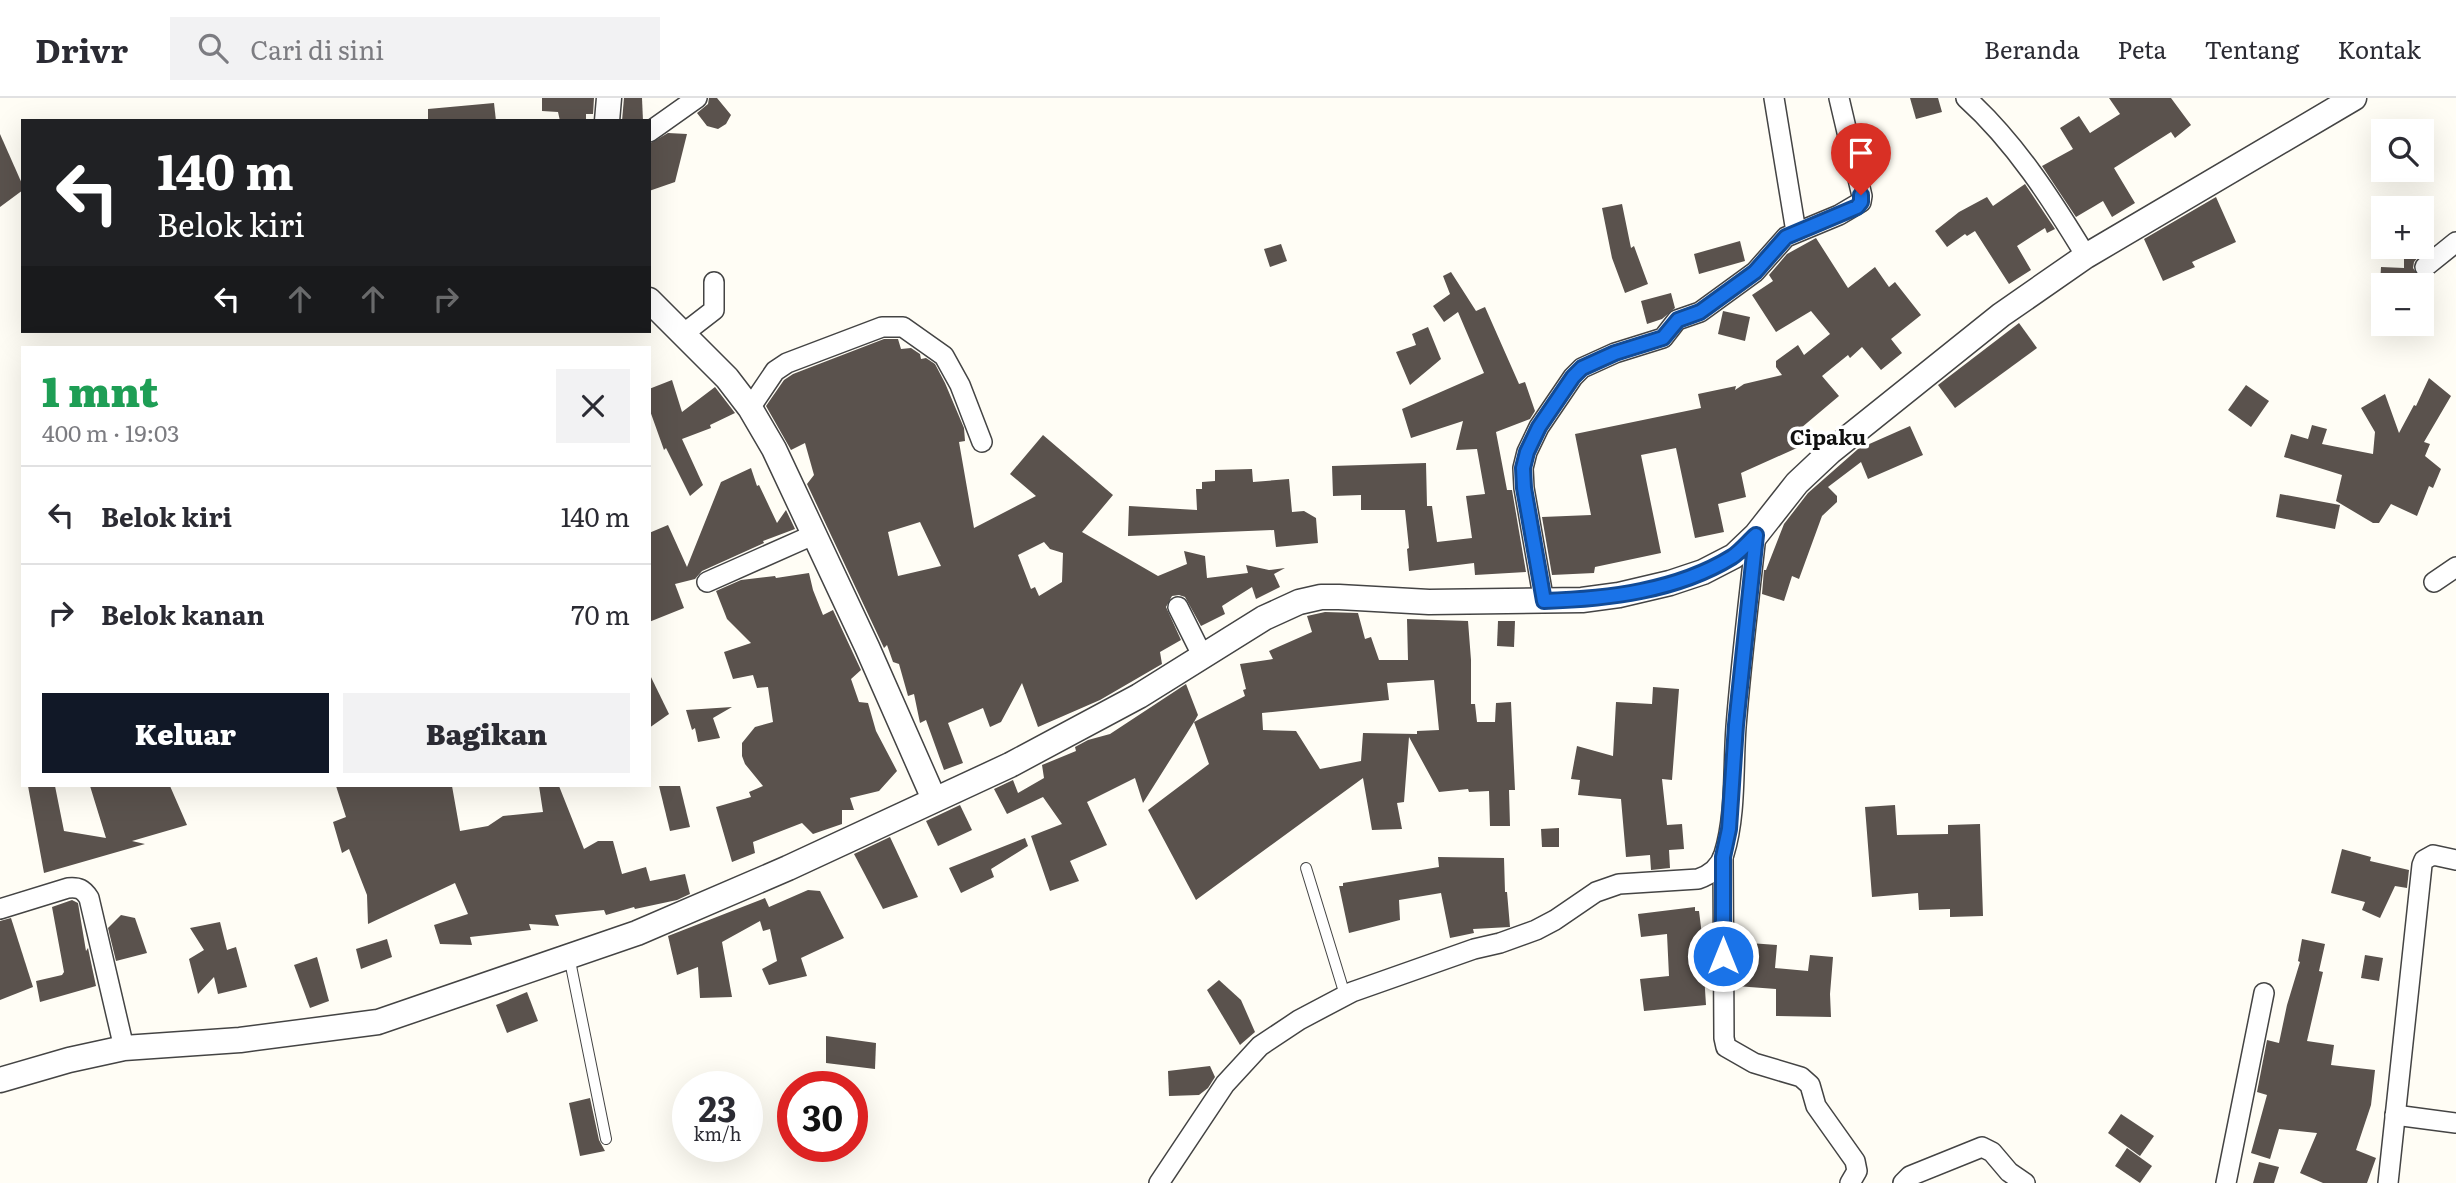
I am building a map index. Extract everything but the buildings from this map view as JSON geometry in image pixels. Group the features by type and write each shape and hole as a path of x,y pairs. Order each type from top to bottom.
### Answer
{"street":[{"path":"607,119 609,98"},
{"path":"651,131 697,98"},
{"path":"1774,98 1796,232"},
{"path":"1544,601 1523,475 1527,452 1539,427 1582,368 1615,353 1663,338 1678,320 1700,312 1755,272 1781,242 1796,232 1839,215 1861,202 1839,98"},
{"path":"1966,98 2024,163 2086,256"},
{"path":"0,1080 69,1060 124,1048 240,1040 378,1022 637,933 777,873 1010,765 1086,726 1264,618 1299,602 1321,597 1429,602 1583,600 1619,595 1703,572 1734,556 1756,535 1788,493 1830,452 2001,315 2086,256 2351,99"},
{"path":"2425,267 2453,244"},
{"path":"683,334 714,310 714,282"},
{"path":"651,302 727,378 750,408 774,449 867,647 934,799"},
{"path":"750,408 775,371 787,363 882,327 903,327 944,356 960,385 982,442"},
{"path":"707,582 813,535"},
{"path":"1756,535 1736,725 1729,829 1723,857 1723,1027 1726,1047 1754,1063 1808,1081 1816,1106 1855,1161 1857,1171 1850,1183"},
{"path":"2434,582 2456,567"},
{"path":"1178,607 1203,657"},
{"path":"2388,1183 2422,865 2424,860 2433,855 2456,860"},
{"path":"1160,1183 1225,1084 1260,1046 1300,1020 1345,995 1536,930 1609,886 1698,879 1708,876 1723,857"},
{"path":"0,909 68,888 77,887 86,893 124,1048"},
{"path":"2226,1183 2264,993"},
{"path":"2395,1115 2456,1123"},
{"path":"1903,1183 1910,1176 1982,1147 1992,1152 2009,1172 2025,1183"}],"lane":[{"path":"1306,868 1345,995"},
{"path":"569,956 606,1139"}],"district":[{"name":"Cipaku","path":"1828,438"}],"route":[{"path":"1723,956 1723,857 1729,829 1736,725 1756,535 1734,556 1703,572 1670,583 1619,595 1583,600 1544,601 1524,488 1523,468 1539,427 1582,368 1615,353 1663,338 1678,320 1700,312 1755,272 1786,237 1857,207 1861,202 1861,195"}]}
